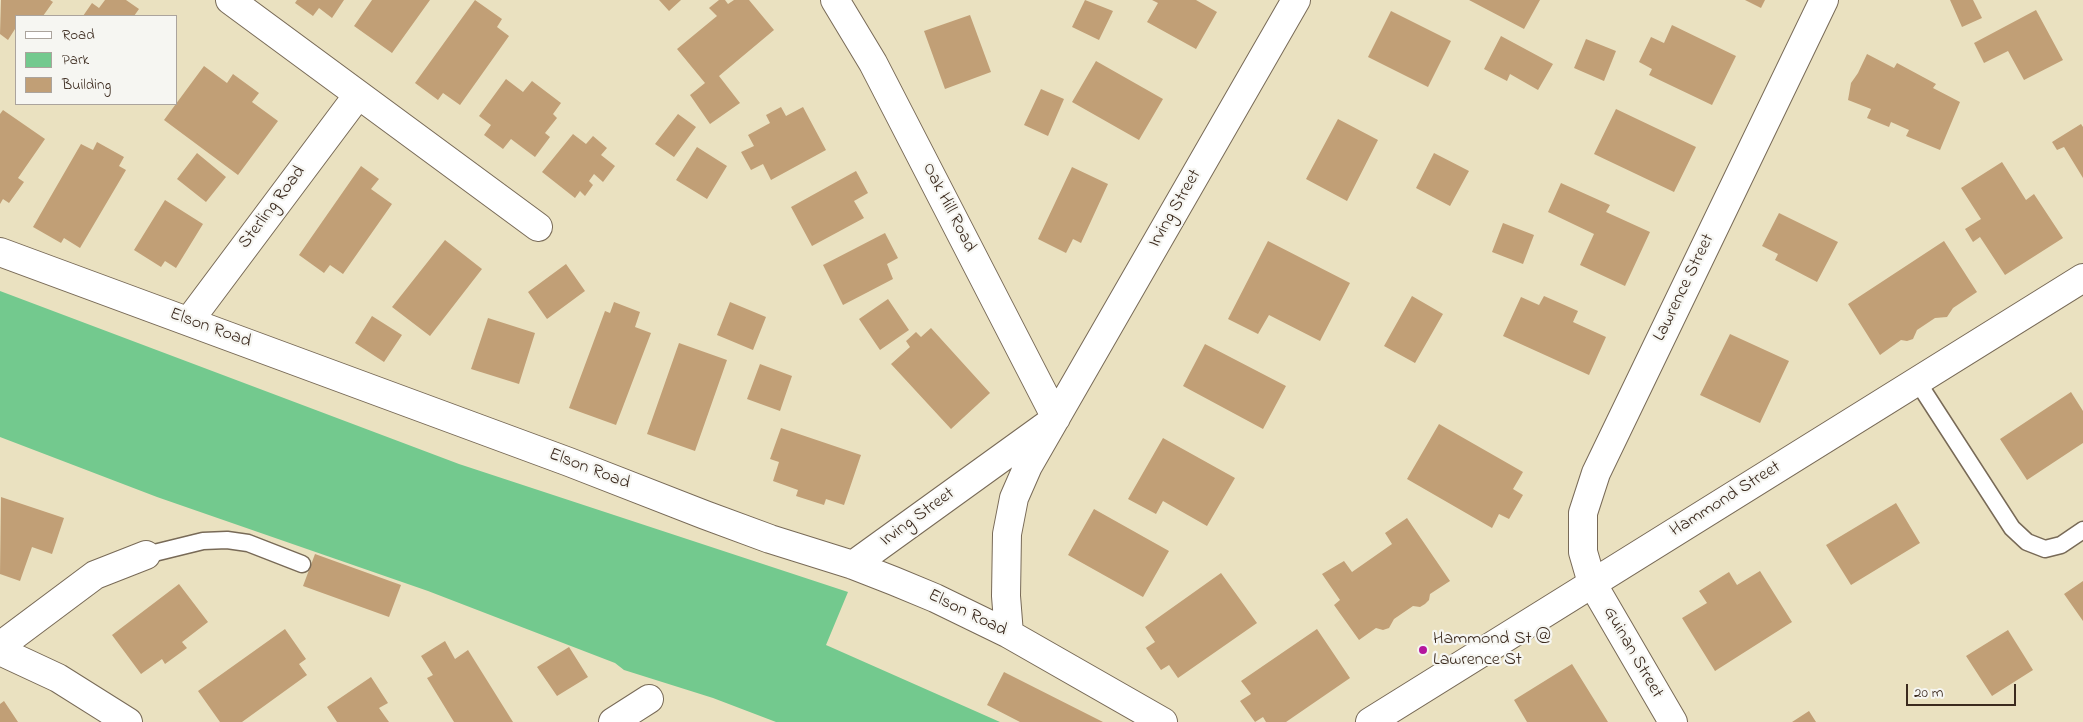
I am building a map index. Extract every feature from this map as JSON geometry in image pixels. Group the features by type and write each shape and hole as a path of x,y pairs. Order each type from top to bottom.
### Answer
{"street":[{"path":"230,0 538,227"},
{"name":"Irving Street","path":"1009,634 1006,570 1010,514 1014,498 1028,466 1296,0"},
{"name":"Lawrence Street","path":"1592,583 1582,552 1582,529 1583,514 1596,473 1824,0"},
{"name":"Oak Hill Road","path":"844,4 1056,418"},
{"name":"Sterling Road","path":"189,321 358,94"},
{"name":"Elson Road","path":"0,252 569,462 770,539 853,565 935,598 1009,634 1163,722"},
{"name":"Hammond Street","path":"1370,722 2083,278"},
{"name":"Irving Street","path":"853,565 1056,418"},
{"path":"0,646 90,579 108,569 146,555"},
{"name":"Guinan Street","path":"1592,583 1673,722"},
{"path":"0,651 65,682 128,722"},
{"path":"612,722 648,699"}],"lane":[{"path":"1917,381 2012,528 2027,542 2045,549 2061,545 2083,530"},
{"path":"146,555 203,542 227,540 248,544 302,564"}],"green space":[{"path":"0,291 459,464 848,592 826,645 1000,722 776,722 713,698 624,670 615,663 428,591 157,497 0,437"}],"building":[{"path":"1,0 50,0 53,2 44,15 15,15 15,29 8,40 0,34"},
{"path":"105,0 126,0 139,9 135,15 84,15 92,3 99,8"},
{"path":"297,0 344,0 332,18 319,8 313,16 295,3"},
{"path":"372,0 430,0 392,53 354,26"},
{"path":"475,0 502,19 497,27 509,36 460,105 443,93 438,100 415,83"},
{"path":"659,0 681,0 669,11"},
{"path":"719,0 725,0 728,4 734,0 749,0 774,30 719,76 740,103 710,124 690,95 705,83 677,49 717,16 709,8"},
{"path":"1085,0 1113,11 1099,40 1072,27"},
{"path":"1152,0 1196,0 1217,12 1196,49 1147,22 1158,3"},
{"path":"1469,0 1540,0 1524,29"},
{"path":"1745,0 1765,0 1761,8"},
{"path":"1950,0 1973,0 1982,18 1962,27"},
{"path":"2036,10 2063,60 2024,80 2008,51 1984,63 1974,43"},
{"path":"1391,11 1451,41 1428,87 1368,57"},
{"path":"970,15 991,72 945,89 924,31"},
{"path":"1672,25 1736,56 1712,105 1649,75 1652,69 1639,62 1651,37 1664,43"},
{"path":"1501,36 1553,64 1538,90 1510,74 1507,81 1484,69"},
{"path":"1586,39 1616,51 1604,81 1574,68"},
{"path":"1867,54 1894,68 1897,63 1936,84 1933,88 1960,102 1940,150 1906,136 1909,130 1891,122 1889,127 1867,118 1871,109 1848,100 1851,83"},
{"path":"1096,61 1163,99 1139,140 1072,102"},
{"path":"204,66 227,83 233,74 259,93 252,102 278,121 238,175 164,120 175,105 178,105 178,101"},
{"path":"506,79 523,92 532,81 561,103 553,114 557,118 545,133 550,137 535,157 511,139 503,149 484,135 491,125 479,116"},
{"path":"1041,89 1064,99 1048,136 1024,125"},
{"path":"781,107 786,116 803,107 826,150 771,180 763,164 751,170 741,152 754,146 748,135 770,123 766,115"},
{"path":"1616,109 1696,147 1674,192 1594,154"},
{"path":"3,110 45,139 18,178 24,182 9,203 3,199 0,204 0,114"},
{"path":"678,114 696,127 674,157 655,144"},
{"path":"1338,119 1378,140 1347,201 1306,179"},
{"path":"2081,124 2083,127 2083,178 2064,147 2057,150 2052,142"},
{"path":"573,134 586,144 593,136 607,148 601,155 615,166 603,182 594,174 589,181 593,185 585,196 580,191 575,198 542,172"},
{"path":"97,142 124,157 119,166 126,170 80,248 64,238 61,243 33,227 81,144 93,150"},
{"path":"697,147 727,166 707,199 676,180"},
{"path":"197,153 226,177 206,202 177,179"},
{"path":"1434,153 1469,171 1450,206 1416,188"},
{"path":"2002,162 2026,200 2034,194 2063,238 2005,275 1980,237 1973,242 1965,229 1981,219 1961,188"},
{"path":"361,166 379,179 371,189 392,204 343,274 330,265 324,273 299,255"},
{"path":"1072,167 1108,184 1081,243 1073,239 1066,253 1038,239"},
{"path":"856,171 868,193 854,201 864,218 812,246 791,207"},
{"path":"1561,183 1610,205 1606,212 1650,232 1625,286 1580,265 1594,234 1548,212"},
{"path":"165,200 203,224 176,268 165,261 161,267 134,250"},
{"path":"1779,213 1838,242 1817,282 1775,260 1778,254 1762,246"},
{"path":"1503,223 1534,235 1523,264 1492,252"},
{"path":"885,233 898,258 887,264 893,279 843,305 823,265"},
{"path":"445,240 482,269 430,336 392,307"},
{"path":"1268,241 1350,283 1320,341 1269,315 1258,334 1228,319"},
{"path":"1944,241 1977,292 1953,308 1947,317 1935,318 1917,330 1913,339 1901,340 1880,355 1848,304"},
{"path":"566,264 585,291 547,319 528,292"},
{"path":"1412,296 1443,314 1415,363 1384,346"},
{"path":"1544,296 1578,311 1573,322 1606,337 1589,375 1503,336 1521,297 1539,305"},
{"path":"888,299 909,330 880,350 859,319"},
{"path":"614,302 640,312 635,327 651,333 616,425 569,408 605,311 610,313"},
{"path":"730,302 766,317 753,350 717,335"},
{"path":"372,316 402,335 384,362 355,343"},
{"path":"488,318 535,333 519,384 471,369"},
{"path":"931,328 990,393 951,429 891,364 910,347 906,341 916,332 921,337"},
{"path":"1730,334 1789,361 1760,423 1700,395"},
{"path":"679,343 727,360 695,451 647,434"},
{"path":"1205,344 1286,386 1263,429 1183,386"},
{"path":"760,364 792,376 780,411 747,399"},
{"path":"2071,392 2083,411 2083,443 2027,480 2000,439"},
{"path":"1439,424 1523,472 1513,489 1523,495 1509,519 1499,514 1492,528 1407,479"},
{"path":"781,428 861,455 844,505 826,499 824,505 796,496 798,490 773,481 779,462 770,459"},
{"path":"1163,438 1235,478 1207,526 1163,501 1156,514 1128,499"},
{"path":"1,497 64,518 52,554 32,547 20,581 0,574"},
{"path":"1896,503 1920,543 1851,585 1826,545"},
{"path":"1094,509 1169,551 1143,597 1068,555"},
{"path":"1407,518 1450,581 1430,594 1429,600 1425,604 1420,607 1413,606 1394,619 1389,628 1383,630 1376,628 1359,640 1334,605 1340,600 1322,574 1344,561 1352,572 1392,544 1385,533"},
{"path":"315,554 401,585 389,617 303,586"},
{"path":"1760,571 1792,622 1715,671 1682,618 1707,603 1699,591 1729,572 1737,585"},
{"path":"1221,573 1257,623 1178,678 1169,665 1161,670 1146,648 1155,642 1145,627"},
{"path":"2083,581 2083,621 2064,594"},
{"path":"179,584 208,622 182,642 187,648 165,664 162,659 141,674 112,635"},
{"path":"285,629 306,659 299,664 307,675 242,722 220,722 198,691"},
{"path":"1317,629 1350,678 1286,722 1266,722 1263,717 1255,722 1240,701 1251,694 1241,681"},
{"path":"2008,630 2033,670 1992,696 1966,656"},
{"path":"445,641 455,659 468,650 513,722 454,722 427,678 433,675 421,656"},
{"path":"569,647 588,677 557,696 537,667"},
{"path":"1572,664 1608,722 1527,722 1514,700"},
{"path":"1004,672 1103,722 1020,722 987,705"},
{"path":"371,677 388,703 379,708 389,722 337,722 327,707"},
{"path":"4,701 18,722 0,722 0,704"},
{"path":"1809,711 1816,722 1792,722"}],"place":[{"name":"Hammond St @ Lawrence St","path":"1423,650"}]}
